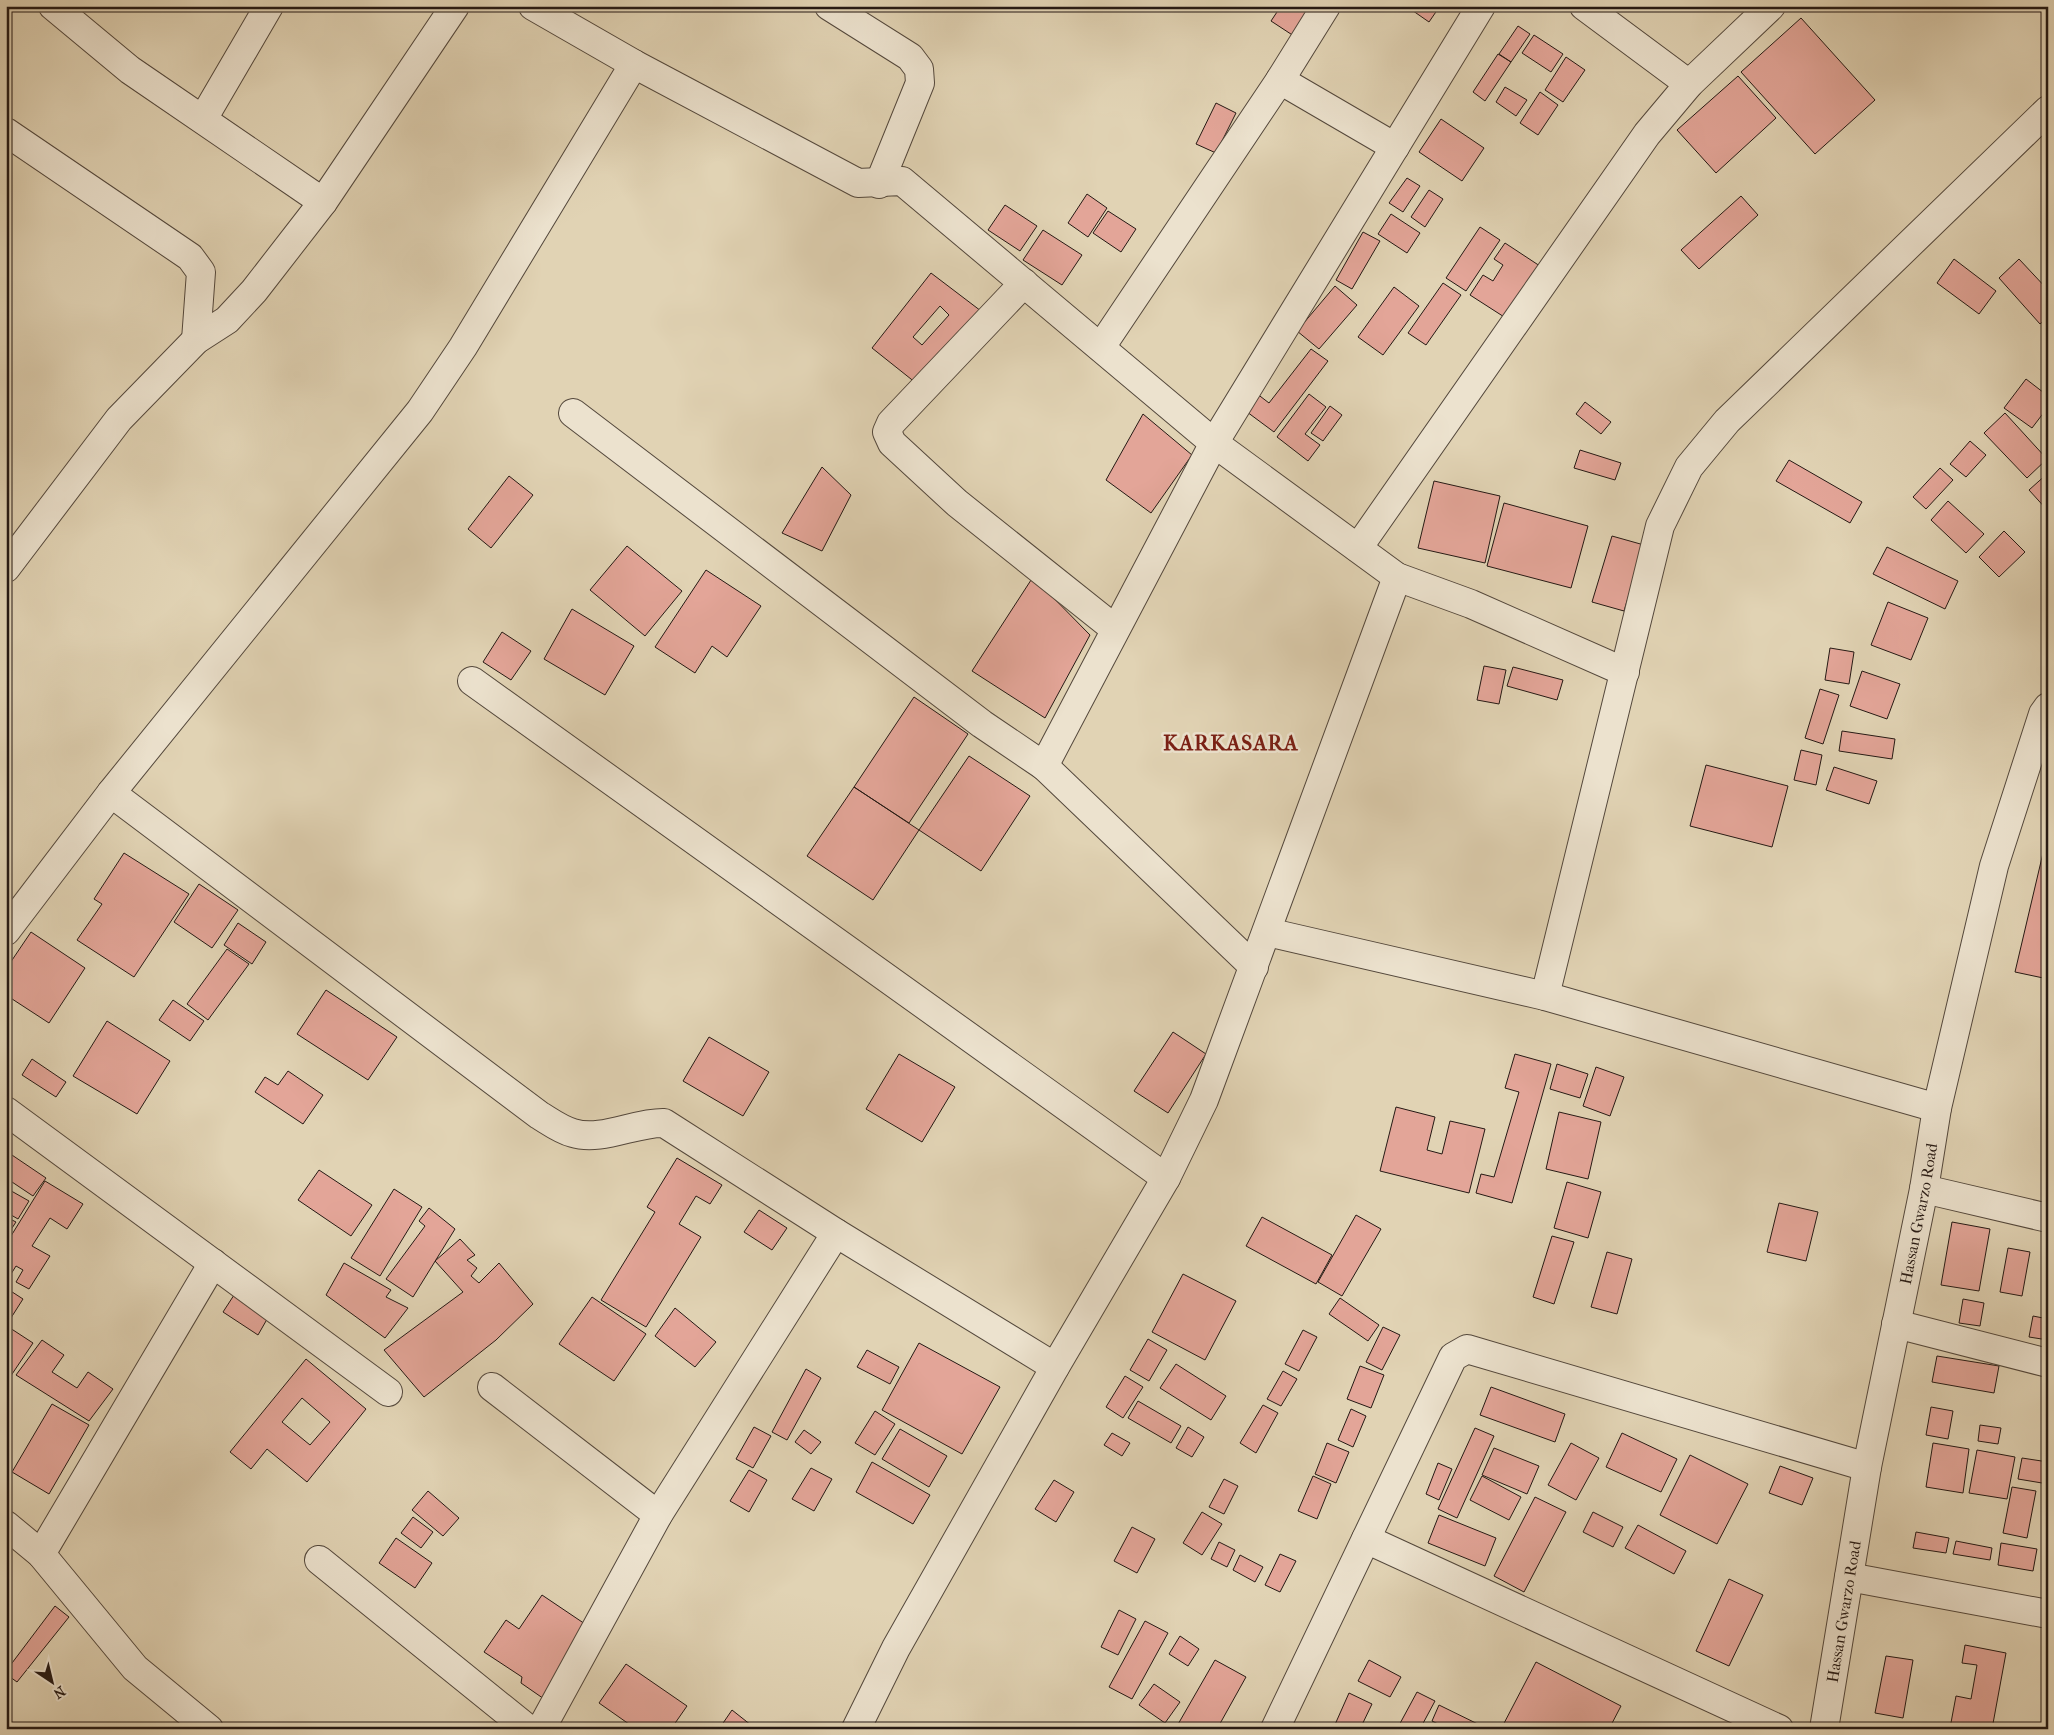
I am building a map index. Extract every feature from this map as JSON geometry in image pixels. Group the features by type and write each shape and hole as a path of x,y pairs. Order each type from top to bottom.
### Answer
{"street":[{"path":"52,6 130,70 323,202"},
{"path":"203,119 269,6"},
{"path":"6,568 119,419 196,340 227,320 254,291 323,202 454,6"},
{"path":"533,6 634,64 858,183 891,182 940,211 1214,443 1397,577 1471,604 1625,672"},
{"path":"829,6 910,56 919,70 920,83 891,182"},
{"path":"1101,347 1280,80 1326,6"},
{"path":"1044,766 1214,443 1481,6"},
{"path":"1584,6 1689,84"},
{"path":"1358,548 1642,141 1689,84 1771,6"},
{"path":"6,931 111,793 420,411 463,348 634,64"},
{"path":"1280,80 1395,147"},
{"path":"1545,996 1660,526 1689,467 1727,421 2048,110"},
{"path":"6,132 190,257 201,272 196,340"},
{"path":"1024,282 891,423 886,432 892,443 957,503 1116,629"},
{"path":"573,413 982,724 1044,766 1254,967"},
{"path":"856,1729 896,1648 1055,1367 1166,1178 1204,1100 1397,577"},
{"path":"472,681 1166,1178"},
{"name":"Hassan Gwarzo Road","path":"1824,1729 1867,1467 1924,1189 1937,1108 1994,866 2044,714 2048,707"},
{"path":"111,793 539,1115 573,1134 598,1134 625,1130 651,1123 664,1123 836,1233 1055,1367"},
{"path":"1267,932 1545,996 1937,1108"},
{"path":"6,1111 388,1392"},
{"path":"1924,1189 2048,1218"},
{"path":"541,1729 658,1515 836,1233"},
{"path":"41,1554 214,1263"},
{"path":"1896,1324 2048,1363"},
{"path":"1275,1729 1453,1357 1468,1349 1867,1467"},
{"path":"492,1387 658,1515"},
{"path":"6,1525 41,1554 135,1668 208,1729"},
{"path":"1366,1539 1779,1729"},
{"path":"319,1560 528,1729"},
{"path":"1849,1577 2048,1614"}],"building":[{"path":"1281,6 1322,6 1300,40 1271,21"},
{"path":"1406,6 1440,6 1429,22"},
{"path":"1801,18 1875,100 1815,154 1741,72"},
{"path":"1518,26 1530,34 1511,62 1499,54"},
{"path":"1534,35 1563,54 1551,72 1522,53"},
{"path":"1498,54 1511,62 1485,101 1473,92"},
{"path":"1566,57 1585,70 1563,102 1545,90"},
{"path":"1738,76 1776,118 1716,173 1677,130"},
{"path":"1505,87 1527,100 1516,116 1496,102"},
{"path":"1540,92 1558,105 1538,135 1520,123"},
{"path":"1216,103 1236,113 1216,153 1196,144"},
{"path":"1441,119 1484,148 1462,181 1419,152"},
{"path":"1407,178 1420,186 1403,212 1389,203"},
{"path":"1429,190 1443,199 1425,227 1411,217"},
{"path":"1087,194 1107,208 1088,237 1068,223"},
{"path":"1741,196 1758,215 1699,269 1681,250"},
{"path":"1005,205 1037,226 1020,251 988,230"},
{"path":"1108,211 1136,229 1121,252 1093,233"},
{"path":"1391,214 1420,233 1407,253 1378,234"},
{"path":"1480,227 1500,240 1466,291 1446,278"},
{"path":"1043,230 1082,255 1062,285 1023,260"},
{"path":"1363,232 1380,241 1352,289 1336,280"},
{"path":"1505,243 1546,270 1512,322 1470,295 1483,275 1493,281 1503,265 1494,259"},
{"path":"1954,259 1996,291 1979,314 1937,283"},
{"path":"2019,259 2048,290 2048,317 2040,324 1999,278"},
{"path":"931,273 981,311 921,387 872,348","holes":["940,306 949,315 922,345 913,337"]},
{"path":"1443,283 1461,295 1426,345 1408,333"},
{"path":"1335,286 1357,305 1319,349 1297,331"},
{"path":"1394,287 1419,306 1383,355 1358,337"},
{"path":"1311,349 1328,361 1274,432 1243,409 1256,393 1269,403"},
{"path":"2026,379 2048,396 2048,407 2032,428 2004,408"},
{"path":"1309,394 1326,407 1305,434 1320,445 1308,461 1277,437"},
{"path":"1585,402 1611,422 1601,434 1576,414"},
{"path":"1330,406 1342,415 1323,441 1311,433"},
{"path":"2005,413 2047,459 2027,478 1984,433"},
{"path":"1143,414 1192,455 1151,513 1106,480"},
{"path":"1970,441 1986,455 1966,477 1950,464"},
{"path":"1580,450 1621,463 1615,480 1574,468"},
{"path":"1789,460 1862,502 1850,523 1776,481"},
{"path":"822,467 851,495 822,551 782,533"},
{"path":"1940,468 1953,480 1926,509 1913,497"},
{"path":"2048,473 2048,511 2029,490"},
{"path":"509,476 533,495 491,548 468,529"},
{"path":"1434,481 1500,496 1485,563 1418,548"},
{"path":"1948,501 1984,534 1966,553 1931,520"},
{"path":"1504,503 1588,526 1571,588 1487,566"},
{"path":"2004,531 2025,552 1999,577 1979,557"},
{"path":"1612,536 1644,545 1624,611 1592,602"},
{"path":"627,546 682,591 645,636 590,590"},
{"path":"1887,547 1958,581 1945,609 1873,574"},
{"path":"706,570 761,606 727,657 712,646 695,673 655,647"},
{"path":"1033,577 1090,635 1045,718 972,671"},
{"path":"1888,602 1928,618 1911,660 1871,645"},
{"path":"572,609 634,646 605,695 544,659"},
{"path":"502,632 531,651 511,680 483,662"},
{"path":"1830,648 1854,652 1849,684 1825,680"},
{"path":"1484,666 1506,670 1499,704 1477,700"},
{"path":"1513,667 1563,680 1557,700 1507,686"},
{"path":"1862,671 1900,684 1887,719 1850,706"},
{"path":"1820,689 1839,695 1823,744 1805,738"},
{"path":"914,697 968,734 909,823 854,787"},
{"path":"1842,731 1895,739 1892,759 1839,751"},
{"path":"1801,750 1822,755 1816,785 1794,780"},
{"path":"969,756 1030,796 981,871 919,830"},
{"path":"1706,765 1788,786 1772,847 1690,826"},
{"path":"1834,767 1877,781 1869,804 1826,790"},
{"path":"854,787 919,830 873,900 807,856"},
{"path":"124,853 189,894 134,977 77,940 102,904 94,899"},
{"path":"2043,853 2048,854 2048,979 2015,972"},
{"path":"199,884 238,910 212,948 174,922"},
{"path":"238,923 266,942 252,964 224,945"},
{"path":"31,932 85,968 49,1023 6,995 6,969"},
{"path":"227,949 249,964 208,1020 187,1004"},
{"path":"326,990 397,1037 368,1080 297,1034"},
{"path":"173,1000 204,1021 190,1041 159,1020"},
{"path":"107,1021 170,1061 137,1114 73,1076"},
{"path":"1173,1032 1206,1054 1168,1113 1134,1091"},
{"path":"709,1037 769,1072 743,1116 683,1081"},
{"path":"899,1054 955,1087 922,1142 866,1109"},
{"path":"1515,1054 1551,1064 1512,1203 1476,1193 1481,1174 1494,1177 1519,1092 1505,1088"},
{"path":"32,1059 66,1082 56,1097 22,1075"},
{"path":"1557,1064 1588,1074 1580,1098 1550,1089"},
{"path":"1596,1067 1624,1077 1610,1116 1583,1106"},
{"path":"288,1071 323,1095 303,1124 255,1092 265,1077 278,1085"},
{"path":"1396,1107 1435,1117 1427,1150 1442,1154 1450,1121 1485,1129 1469,1193 1380,1171"},
{"path":"1559,1112 1601,1122 1588,1179 1546,1169"},
{"path":"6,1151 46,1178 33,1196 6,1178"},
{"path":"677,1158 722,1185 710,1204 696,1196 679,1224 701,1237 646,1327 601,1300 655,1212 647,1207"},
{"path":"319,1170 372,1205 351,1236 298,1200"},
{"path":"45,1181 83,1204 67,1229 50,1218 32,1246 50,1256 29,1289 16,1282 23,1270 16,1266 6,1282 6,1244"},
{"path":"1567,1182 1601,1192 1588,1238 1554,1228"},
{"path":"6,1188 29,1201 18,1219 6,1212"},
{"path":"394,1189 422,1207 380,1276 351,1258"},
{"path":"1779,1203 1818,1212 1806,1261 1767,1252"},
{"path":"429,1208 455,1229 413,1297 386,1279 425,1226 419,1221"},
{"path":"759,1210 787,1228 772,1250 744,1232"},
{"path":"1356,1215 1381,1229 1342,1296 1318,1282"},
{"path":"6,1217 16,1222 6,1237"},
{"path":"1262,1217 1332,1255 1316,1284 1246,1246"},
{"path":"1952,1222 1990,1229 1979,1291 1941,1285"},
{"path":"1552,1236 1574,1242 1554,1304 1533,1297"},
{"path":"460,1239 475,1255 467,1260 477,1268 471,1276 479,1283 499,1263 533,1304 496,1340 424,1397 384,1350 463,1292 435,1261"},
{"path":"2008,1248 2030,1252 2022,1296 2000,1292"},
{"path":"1607,1252 1632,1259 1617,1314 1591,1307"},
{"path":"344,1263 391,1290 386,1297 408,1308 385,1338 326,1295"},
{"path":"1183,1274 1236,1301 1205,1360 1152,1332"},
{"path":"6,1288 23,1299 9,1321 6,1319"},
{"path":"236,1292 270,1314 258,1335 223,1312"},
{"path":"592,1297 646,1334 614,1381 559,1344"},
{"path":"1340,1298 1379,1325 1368,1341 1329,1314"},
{"path":"1963,1299 1984,1303 1980,1326 1959,1323"},
{"path":"675,1308 716,1342 695,1367 655,1336"},
{"path":"2033,1316 2048,1319 2048,1340 2029,1337"},
{"path":"1383,1327 1400,1335 1382,1370 1366,1362"},
{"path":"10,1328 33,1343 6,1383 6,1334"},
{"path":"1303,1330 1317,1337 1299,1371 1285,1364"},
{"path":"1148,1339 1167,1350 1149,1381 1130,1370"},
{"path":"42,1340 64,1355 52,1372 77,1388 88,1372 113,1389 89,1421 16,1375"},
{"path":"919,1343 1000,1387 962,1454 882,1410"},
{"path":"867,1350 899,1367 890,1384 857,1367"},
{"path":"1937,1356 1999,1366 1994,1393 1932,1382"},
{"path":"306,1359 366,1409 307,1482 267,1449 251,1469 230,1452","holes":["302,1398 330,1422 310,1445 282,1422"]},
{"path":"1176,1364 1226,1396 1211,1420 1160,1388"},
{"path":"1360,1366 1384,1375 1371,1408 1347,1399"},
{"path":"806,1369 821,1378 787,1440 772,1432"},
{"path":"1283,1371 1297,1379 1281,1406 1267,1399"},
{"path":"1125,1376 1143,1387 1123,1418 1106,1407"},
{"path":"1491,1387 1565,1414 1555,1442 1480,1415"},
{"path":"1138,1401 1181,1426 1171,1443 1128,1418"},
{"path":"52,1404 89,1425 49,1494 12,1472"},
{"path":"1263,1405 1278,1413 1256,1453 1240,1443"},
{"path":"1931,1407 1953,1411 1948,1439 1926,1435"},
{"path":"1351,1409 1366,1416 1353,1447 1338,1440"},
{"path":"875,1411 895,1424 875,1455 855,1443"},
{"path":"1980,1425 2001,1428 1998,1444 1978,1441"},
{"path":"754,1427 771,1436 753,1468 736,1459"},
{"path":"1188,1427 1204,1437 1192,1457 1176,1448"},
{"path":"1475,1428 1494,1436 1457,1518 1438,1509"},
{"path":"900,1429 947,1456 929,1487 882,1459"},
{"path":"804,1430 821,1442 811,1454 795,1442"},
{"path":"1112,1433 1130,1443 1122,1456 1104,1445"},
{"path":"1622,1433 1677,1459 1661,1492 1606,1467"},
{"path":"1327,1443 1349,1452 1336,1483 1315,1474"},
{"path":"1571,1443 1599,1458 1576,1500 1548,1485"},
{"path":"1933,1443 1969,1449 1963,1493 1926,1487"},
{"path":"1494,1448 1539,1466 1527,1494 1482,1475"},
{"path":"1977,1450 2015,1457 2007,1499 1969,1493"},
{"path":"1690,1455 1748,1484 1717,1544 1660,1515"},
{"path":"2022,1458 2048,1462 2048,1484 2018,1479"},
{"path":"872,1462 930,1495 913,1524 856,1492"},
{"path":"1438,1463 1452,1469 1439,1500 1426,1494"},
{"path":"1780,1466 1813,1478 1802,1505 1769,1493"},
{"path":"811,1468 832,1479 814,1511 792,1499"},
{"path":"749,1470 767,1480 749,1512 730,1501"},
{"path":"1313,1476 1331,1484 1317,1519 1298,1511"},
{"path":"1482,1476 1521,1497 1509,1520 1470,1500"},
{"path":"1224,1479 1238,1486 1224,1514 1209,1507"},
{"path":"1054,1480 1074,1492 1056,1522 1035,1509"},
{"path":"2012,1487 2036,1491 2027,1538 2003,1533"},
{"path":"428,1491 459,1518 443,1536 412,1510"},
{"path":"1535,1497 1566,1512 1524,1592 1494,1576"},
{"path":"1202,1512 1222,1524 1202,1555 1183,1543"},
{"path":"1593,1512 1623,1527 1613,1547 1583,1532"},
{"path":"1439,1515 1496,1538 1485,1566 1428,1543"},
{"path":"413,1517 433,1532 421,1548 401,1533"},
{"path":"1638,1525 1686,1551 1674,1574 1625,1548"},
{"path":"1132,1527 1155,1539 1137,1573 1114,1561"},
{"path":"1916,1532 1949,1538 1946,1553 1913,1548"},
{"path":"396,1538 432,1563 415,1588 379,1563"},
{"path":"1956,1541 1992,1548 1990,1560 1953,1554"},
{"path":"1219,1542 1235,1550 1227,1567 1211,1559"},
{"path":"2001,1543 2037,1549 2033,1571 1998,1565"},
{"path":"1280,1554 1296,1561 1280,1592 1265,1585"},
{"path":"1240,1555 1263,1567 1255,1582 1233,1570"},
{"path":"1729,1579 1763,1595 1729,1666 1696,1651"},
{"path":"542,1595 588,1626 547,1701 521,1683 522,1677 484,1652 506,1620 519,1629"},
{"path":"55,1606 69,1617 17,1682 6,1674 6,1671"},
{"path":"1119,1610 1136,1619 1118,1655 1101,1647"},
{"path":"1145,1621 1168,1633 1132,1699 1109,1687"},
{"path":"1180,1636 1199,1649 1188,1666 1169,1654"},
{"path":"1965,1645 2006,1653 1992,1729 1950,1728 1956,1696 1971,1699 1977,1665 1962,1663"},
{"path":"1886,1656 1913,1660 1903,1718 1875,1713"},
{"path":"1215,1660 1246,1677 1217,1729 1181,1729 1177,1726"},
{"path":"1369,1660 1401,1677 1390,1697 1358,1681"},
{"path":"1536,1662 1621,1706 1609,1729 1501,1729"},
{"path":"626,1664 687,1706 671,1729 636,1729 599,1703"},
{"path":"1154,1684 1180,1702 1165,1723 1139,1705"},
{"path":"1417,1692 1435,1701 1420,1729 1397,1729"},
{"path":"1349,1693 1372,1704 1360,1729 1333,1729"},
{"path":"1439,1705 1488,1729 1448,1729 1432,1721"},
{"path":"732,1710 756,1729 719,1729"}],"district":[{"name":"KARKASARA","path":"1231,743"}]}
